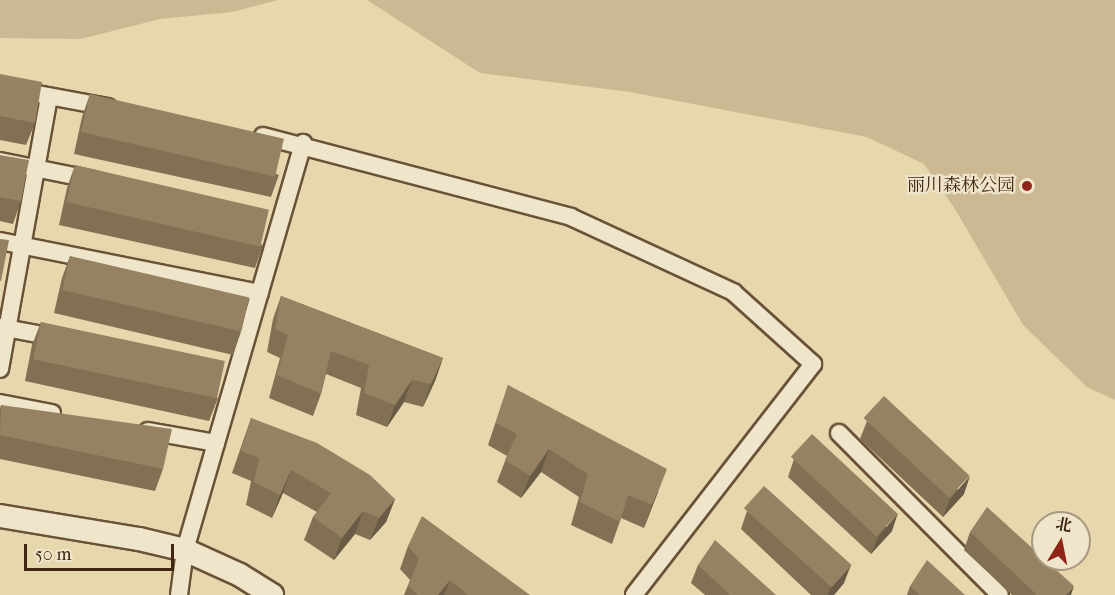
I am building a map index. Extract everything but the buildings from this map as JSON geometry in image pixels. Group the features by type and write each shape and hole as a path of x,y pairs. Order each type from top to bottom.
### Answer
{"street":[{"path":"0,87 130,111"},
{"path":"0,369 4,328 22,246 49,96"},
{"path":"246,132 303,143 571,217 733,292 813,364 634,595"},
{"path":"179,595 185,550 303,143"},
{"path":"0,161 106,182"},
{"path":"260,221 278,228"},
{"path":"0,241 260,293"},
{"path":"4,328 76,341"},
{"path":"214,367 238,372"},
{"path":"0,403 68,416"},
{"path":"125,426 216,443"},
{"path":"839,432 1000,595"},
{"path":"0,516 138,538 185,550 240,575 272,595"}],"shaded area":[{"path":"0,0 278,0 232,12 160,19 81,39 0,38"},
{"name":"丽川森林公园","path":"367,0 1115,0 1115,400 1087,387 1023,325 955,209 924,164 867,137 630,92 480,73"}],"place":[{"name":"丽川森林公园","path":"1027,186"}]}
